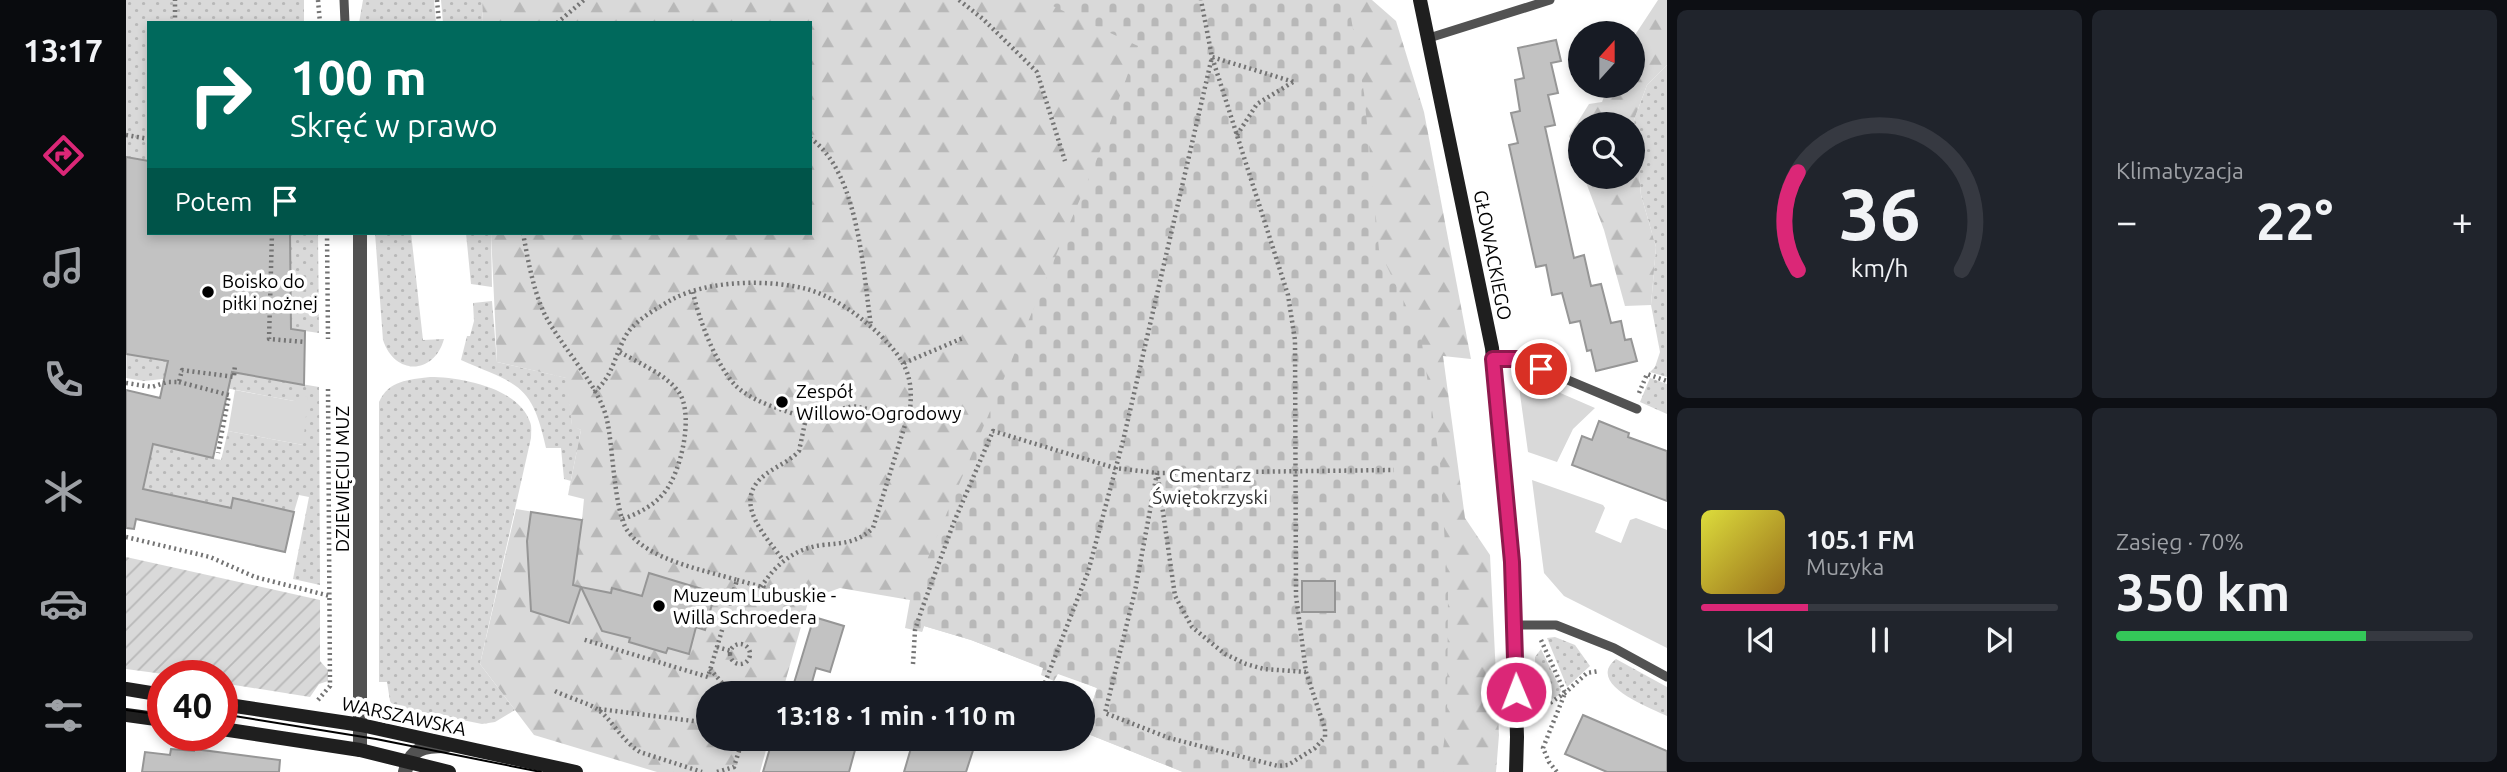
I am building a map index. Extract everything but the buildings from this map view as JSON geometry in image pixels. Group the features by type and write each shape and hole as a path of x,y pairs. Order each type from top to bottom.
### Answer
{"street":[{"name":"GŁOWACKIEGO","path":"1420,0 1493,359 1512,562 1516,772"},
{"name":"DZIEWIĘCIU MUZ","path":"360,235 360,750"},
{"path":"126,689 147,692"},
{"name":"WARSZAWSKA","path":"238,706 361,725 576,772"},
{"path":"126,715 147,718"},
{"path":"238,731 360,750 406,768 449,772"},
{"path":"406,768 412,755 423,748 467,748"}],"lane":[{"path":"344,0 345,21"},
{"path":"1429,38 1550,0"},
{"path":"1493,359 1518,359 1637,409"},
{"path":"1515,625 1556,625 1614,648 1667,677"}],"path":[{"path":"175,0 175,21"},
{"path":"318,0 320,21"},
{"path":"437,0 439,21"},
{"path":"559,21 584,0"},
{"path":"959,0 1037,72 1065,162"},
{"path":"1157,473 1135,591 1105,713 1169,738 1268,764 1288,765 1315,748 1325,737 1324,720 1306,672 1296,596 1295,340 1288,295 1212,57 1201,0"},
{"path":"1212,57 1294,82 1257,104 1237,135"},
{"path":"1046,681 1088,572 1212,57"},
{"path":"126,135 147,139"},
{"path":"812,140 831,160 849,197 860,249 871,327"},
{"path":"272,235 269,339 305,342"},
{"path":"327,235 328,339"},
{"path":"523,235 545,314 594,392 607,418 627,530 646,548 669,559 773,590"},
{"path":"594,392 608,377 629,332 648,314 674,298 704,288 740,283 808,289 855,313 890,345 904,363 912,392 908,417 873,528 862,538 803,549 783,560 761,587"},
{"path":"693,292 702,327 735,385 757,398 806,418 853,406 908,417"},
{"path":"904,363 962,338"},
{"path":"620,352 671,383 684,400 686,415 685,433 672,480 651,506 624,519"},
{"path":"179,382 182,370 234,377 235,364"},
{"path":"1647,374 1667,381"},
{"path":"126,383 152,387 167,382 179,382 229,395 218,453"},
{"path":"318,701 330,686 328,388"},
{"path":"783,560 752,514 750,500 758,481 799,452 806,418"},
{"path":"912,664 915,630 923,606 954,522 993,430 1115,468 1157,473 1394,470"},
{"path":"1157,473 1175,596 1192,627 1225,654 1246,664 1264,669 1306,672"},
{"path":"126,537 210,557 255,577 330,596"},
{"path":"582,639 708,677 737,580"},
{"path":"1540,625 1541,640 1564,693 1543,748 1557,772"},
{"path":"743,645 748,648 749,657 743,663 737,663 730,656 731,651 733,646 743,645"},
{"path":"717,647 731,651"},
{"path":"710,668 721,681"},
{"path":"1531,715 1564,693 1587,673 1599,671"},
{"path":"555,691 598,709 696,721"},
{"path":"598,709 632,747 640,752 702,772"},
{"path":"717,772 734,767 739,751"}],"green space":[{"path":"126,0 304,0 304,21 147,21 147,161 126,157"},
{"path":"363,0 434,0 436,21 359,21"},
{"path":"441,0 482,0 483,21 443,21"},
{"path":"482,0 1372,0 1396,21 1424,112 1471,359 1443,356 1465,518 1490,555 1499,735 1496,772 1183,772 1095,737 1095,681 1079,681 971,640 924,626 922,632 910,600 840,588 809,599 785,681 696,681 696,751 766,751 760,772 657,772 534,735 480,664 516,509 582,520 584,499 568,495 581,430 572,426 566,378 497,362 491,235 812,235 812,21 483,21"},
{"name":"Cmentarz Świętokrzyski","path":"1040,0 1348,0 1364,93 1379,250 1421,337 1440,463 1448,594 1447,719 1440,772 1183,772 1095,737 1095,681 1078,681 1058,674 1054,681 1041,675 1043,668 971,640 924,626 922,632 905,628 910,600 1097,159 1138,46"},
{"path":"1658,0 1667,0 1667,65 1645,90 1645,21"},
{"path":"1667,65 1667,377 1650,372 1655,367 1660,352 1651,305 1656,247 1640,189 1645,189 1645,112 1637,112 1642,98 1645,98 1647,85"},
{"path":"1604,98 1642,98 1637,112 1584,112 1589,104 1602,102"},
{"path":"1589,189 1640,189 1656,247 1651,305 1625,306 1604,230"},
{"path":"291,235 318,235 319,333 291,329"},
{"path":"375,235 411,235 423,340 444,339 432,359 423,365 414,366 396,360 383,340"},
{"path":"466,235 491,235 492,287 471,284"},
{"path":"492,301 497,362 567,378 572,425 581,430 571,481 564,479 561,448 546,448 535,410 520,389 461,360 474,321 473,303"},
{"path":"126,354 319,387 320,585 293,579 309,497 299,495 294,512 234,498 231,508 143,489 153,444 221,460 228,431 303,445 294,401 172,378 144,381 126,378"},
{"path":"430,377 472,382 502,393 524,410 531,425 531,438 480,664 515,710 495,722 482,724 393,706 387,682 379,682 379,402 394,385"},
{"path":"1650,378 1667,384 1667,414 1640,402"},
{"path":"1535,382 1595,408 1573,429 1557,462 1528,452 1519,387"},
{"path":"235,390 294,401 308,396 303,445 228,431"},
{"path":"1532,480 1603,505 1605,508 1595,532 1621,543 1630,520 1636,518 1667,530 1667,648 1564,596 1544,573"},
{"path":"126,557 320,600 320,661 328,670 328,681 319,684 310,697 238,686 238,660 147,660 147,672 126,669"},
{"path":"1555,637 1575,645 1590,666 1567,687 1547,638"},
{"path":"1541,649 1561,690 1559,695 1536,709 1535,657"},
{"path":"1616,659 1667,687 1667,716 1635,701 1614,686 1608,677 1609,668"}],"tram line":[{"path":"126,710 147,713"},
{"path":"238,717 376,739 541,772"}],"place":[{"name":"Boisko do piłki nożnej","path":"208,292"},
{"name":"Zespół Willowo-Ogrodowy","path":"782,402"},
{"name":"Muzeum Lubuskie - Willa Schroedera","path":"659,606"}],"route":[{"path":"1516,692 1512,562 1493,359 1518,359 1541,369"}]}
